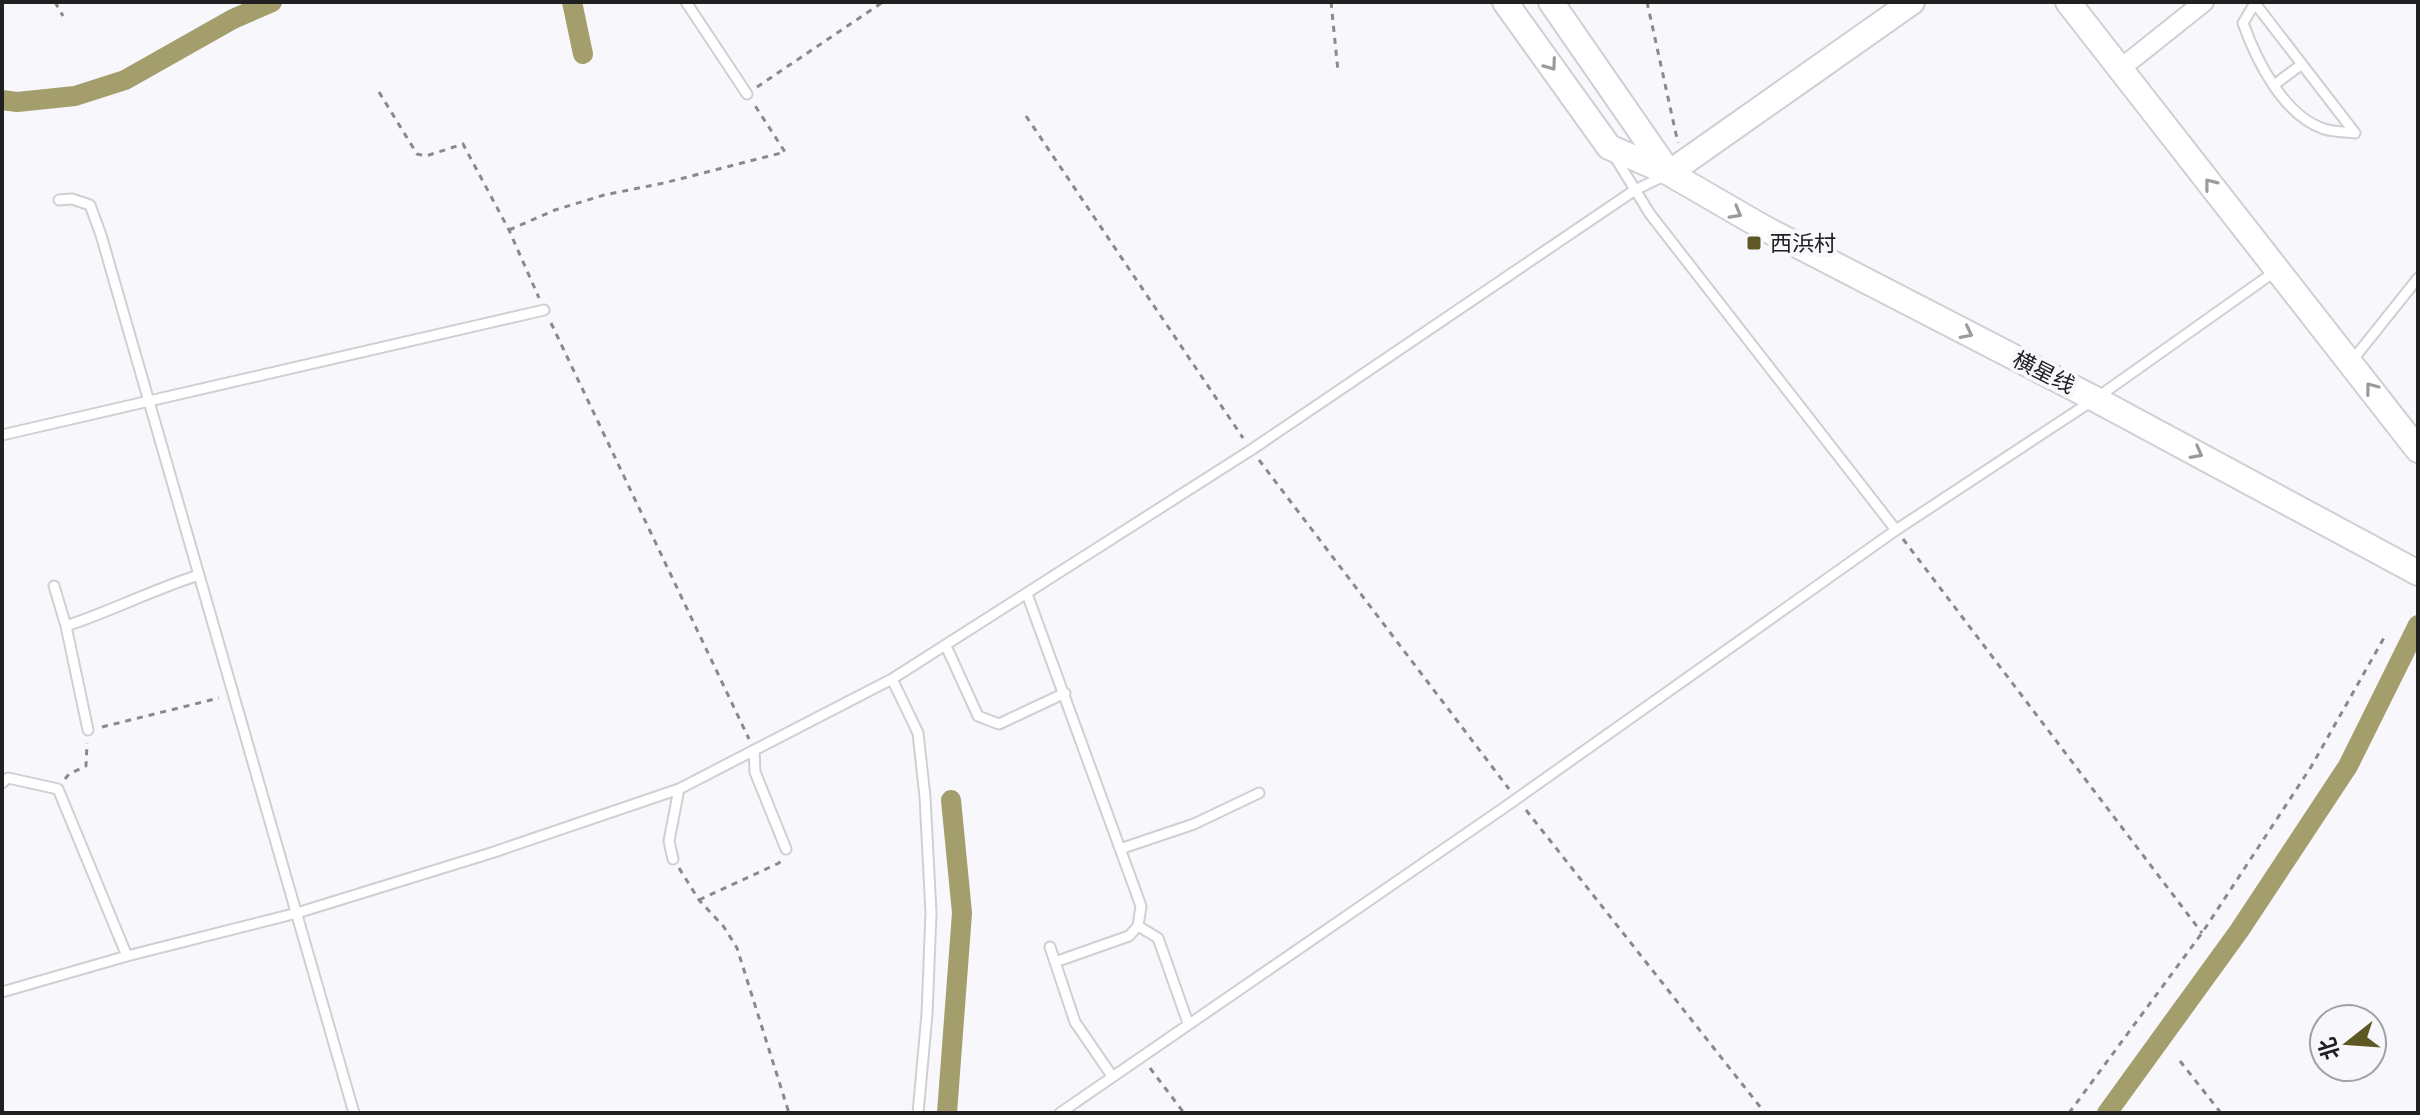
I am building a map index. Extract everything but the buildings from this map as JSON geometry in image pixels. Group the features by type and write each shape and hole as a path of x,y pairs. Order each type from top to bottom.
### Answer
{"street":[{"path":"1505,2 1609,147"},
{"name":"横星线","path":"1551,2 1676,168"},
{"path":"2068,2 2418,450"},
{"path":"2120,69 2204,2"},
{"path":"1676,168 1899,7"},
{"name":"横星线","path":"1609,147 1676,168 1764,228 2095,399 2410,568"}],"lane":[{"path":"686,2 747,94"},
{"path":"2254,2 2302,64 2355,133 2325,129 2310,122 2274,85 2261,67 2243,23 2254,2"},
{"path":"2274,85 2302,64"},
{"path":"1609,147 1659,226 1896,530"},
{"path":"2,992 127,956 297,913 491,853 679,789 892,679 946,646 1251,450 1635,190 1676,168"},
{"path":"59,200 72,199 90,205 354,1113"},
{"path":"1060,1113 1516,798 1896,530 2095,399 2277,270"},
{"path":"2351,362 2418,278"},
{"path":"2,435 544,310"},
{"path":"66,626 199,575"},
{"path":"54,586 66,626 88,730"},
{"path":"1027,594 1141,906 1138,926 1129,936 1055,962"},
{"path":"946,646 978,716 999,724 1065,693"},
{"path":"892,679 918,733 925,797 931,913 927,1014 918,1113"},
{"path":"754,750 755,772 786,849"},
{"path":"2,783 8,778 58,789 127,956"},
{"path":"673,859 669,841 679,789"},
{"path":"1120,849 1194,824 1259,793"},
{"path":"1138,926 1158,938 1188,1023"},
{"path":"1050,947 1075,1022 1112,1076"}],"path":[{"path":"55,2 63,16"},
{"path":"509,230 555,210 604,195 785,152 747,94 883,2"},
{"path":"1331,2 1338,71"},
{"path":"1647,2 1676,168"},
{"path":"379,92 417,154 426,156 463,144 509,230 544,310 754,750"},
{"path":"1026,116 1251,450 1516,798 1765,1113"},
{"path":"1896,530 2202,933"},
{"path":"2069,1113 2202,933 2311,767 2385,636"},
{"path":"58,789 69,774 86,766 88,730 234,695"},
{"path":"699,900 779,863 786,849"},
{"path":"673,859 699,900 724,927 737,948 789,1113"},
{"path":"1142,1056 1184,1113"},
{"path":"2180,1061 2221,1113"}],"waterway":[{"path":"2,100 17,102 75,96 125,80 233,19 272,2"},
{"path":"572,2 583,54"},
{"path":"2107,1113 2239,931 2348,766 2418,625"},
{"path":"947,1113 962,913 951,800"}],"place":[{"name":"西浜村","path":"1754,243"}]}
